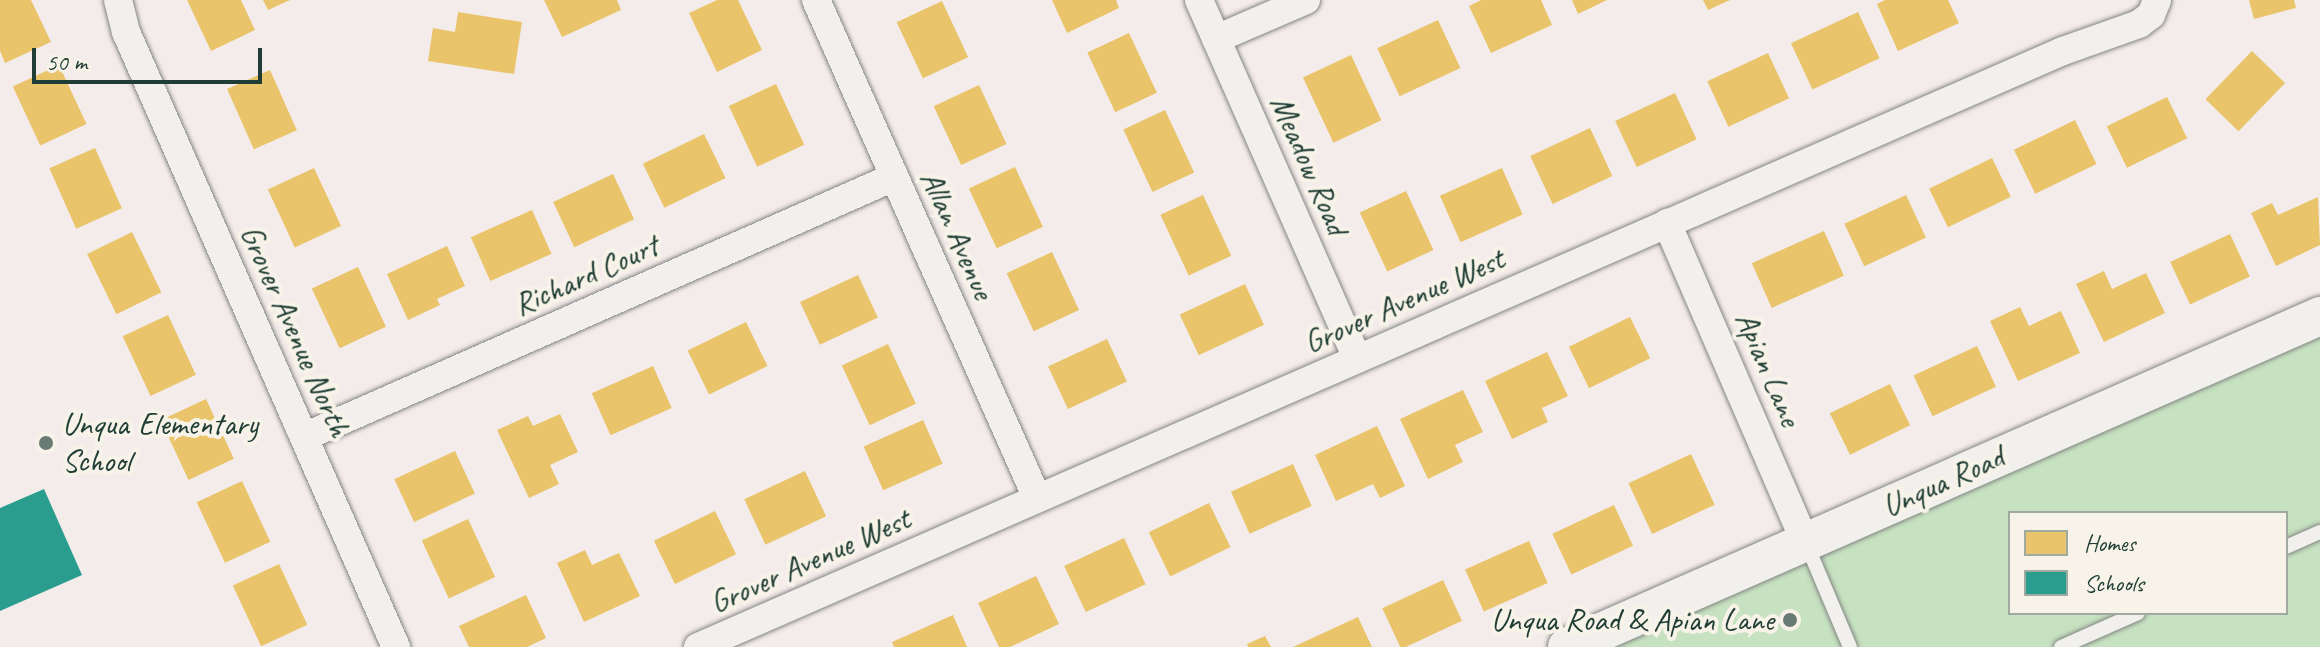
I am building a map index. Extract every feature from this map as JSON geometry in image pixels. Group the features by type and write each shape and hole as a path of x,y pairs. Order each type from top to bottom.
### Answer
{"street":[{"name":"Grover Avenue North","path":"118,0 132,44 396,647"},
{"name":"Allan Avenue","path":"816,0 1037,498"},
{"name":"Meadow Road","path":"1199,0 1357,358"},
{"path":"1216,39 1306,0"},
{"name":"Grover Avenue West","path":"698,647 2063,51 2139,24 2151,15 2157,0"},
{"name":"Richard Court","path":"304,437 894,177"},
{"name":"Apian Lane","path":"1667,223 1805,542"},
{"name":"Unqua Road","path":"1567,647 2320,316"}],"lane":[{"path":"2288,546 2320,532"},
{"path":"1805,542 1850,647"},
{"path":"2061,647 2133,615"}],"green space":[{"path":"2320,330 2320,647 1598,647"}],"building: Homes":[{"path":"0,0 31,0 51,42 5,63 0,51"},
{"path":"187,0 241,0 255,30 211,51"},
{"path":"263,0 290,0 268,10"},
{"path":"544,0 617,0 621,10 562,37"},
{"path":"717,0 738,0 762,50 717,72 689,13"},
{"path":"1052,0 1116,0 1119,8 1067,33"},
{"path":"1481,0 1541,0 1552,25 1491,53 1469,6"},
{"path":"1572,0 1607,0 1578,14"},
{"path":"1703,0 1730,0 1708,10"},
{"path":"1885,0 1948,0 1959,23 1898,51 1877,4"},
{"path":"2249,0 2294,0 2296,8 2254,19"},
{"path":"942,1 968,57 923,78 897,22"},
{"path":"458,12 522,22 514,74 428,61 433,28 455,32"},
{"path":"1858,12 1880,58 1812,89 1791,43"},
{"path":"1438,20 1460,68 1400,96 1377,48"},
{"path":"1129,33 1157,93 1115,112 1087,52"},
{"path":"2252,51 2285,83 2239,131 2205,99"},
{"path":"1768,53 1789,98 1728,127 1707,81"},
{"path":"1351,55 1381,120 1333,143 1303,77"},
{"path":"59,65 86,124 40,145 13,87"},
{"path":"270,70 297,130 254,149 227,89"},
{"path":"776,84 804,145 757,167 729,106"},
{"path":"979,85 1006,144 961,165 934,106"},
{"path":"1675,93 1697,139 1637,167 1615,121"},
{"path":"2167,97 2187,138 2127,168 2107,126"},
{"path":"1165,110 1194,173 1152,192 1123,129"},
{"path":"2075,120 2096,164 2035,194 2014,150"},
{"path":"1590,128 1612,176 1553,204 1530,156"},
{"path":"704,134 725,178 664,208 643,164"},
{"path":"95,148 122,208 76,229 49,168"},
{"path":"1992,158 2011,197 1948,227 1929,189"},
{"path":"1015,167 1043,227 997,248 969,189"},
{"path":"314,168 341,226 295,248 268,190"},
{"path":"1502,168 1523,215 1461,242 1440,196"},
{"path":"613,174 634,219 574,247 553,202"},
{"path":"1406,191 1433,250 1387,271 1360,213"},
{"path":"1203,195 1231,256 1189,276 1160,215"},
{"path":"1906,195 1926,238 1864,266 1844,224"},
{"path":"2318,197 2320,245 2276,266 2251,213 2272,203 2278,215"},
{"path":"532,210 552,254 490,281 471,237"},
{"path":"1824,231 1844,276 1772,308 1752,263"},
{"path":"132,232 161,292 116,314 87,254"},
{"path":"2230,234 2250,277 2190,304 2170,262"},
{"path":"447,246 465,286 437,299 440,305 408,320 387,274"},
{"path":"1052,252 1079,310 1034,331 1007,273"},
{"path":"358,267 386,327 340,348 312,289"},
{"path":"2104,271 2112,289 2146,273 2165,313 2104,342 2076,284"},
{"path":"858,275 878,318 820,345 800,302"},
{"path":"1245,284 1264,325 1199,355 1180,314"},
{"path":"2020,307 2029,326 2061,311 2080,353 2018,381 1990,321"},
{"path":"168,315 196,375 151,396 123,336"},
{"path":"1630,317 1650,358 1589,388 1569,347"},
{"path":"746,322 767,366 709,395 688,350"},
{"path":"1107,339 1127,382 1068,409 1048,366"},
{"path":"888,344 916,404 870,425 842,366"},
{"path":"1977,346 1996,387 1933,416 1914,376"},
{"path":"1547,352 1568,396 1542,408 1548,422 1512,439 1485,381"},
{"path":"653,366 672,408 611,435 592,393"},
{"path":"1890,384 1910,425 1850,455 1830,413"},
{"path":"1463,390 1483,432 1455,445 1463,462 1428,479 1400,419"},
{"path":"206,399 234,459 189,480 161,420"},
{"path":"560,414 578,452 550,465 559,484 529,498 497,430 528,416 533,426"},
{"path":"923,420 943,464 883,490 864,446"},
{"path":"1377,426 1405,486 1380,498 1373,484 1336,501 1315,455"},
{"path":"455,451 475,494 414,522 394,479"},
{"path":"1691,454 1715,505 1652,534 1628,483"},
{"path":"1293,464 1312,506 1250,534 1231,492"},
{"path":"805,471 826,516 765,545 744,499"},
{"path":"242,481 270,542 225,563 197,502"},
{"path":"1209,503 1230,547 1170,576 1149,532"},
{"path":"1614,505 1633,546 1571,575 1552,534"},
{"path":"715,511 736,554 675,584 654,541"},
{"path":"468,519 495,577 449,599 422,541"},
{"path":"1124,538 1146,584 1086,612 1064,566"},
{"path":"1529,541 1548,583 1484,611 1465,569"},
{"path":"585,550 592,565 619,553 640,596 584,622 557,563"},
{"path":"279,564 307,625 261,646 233,586"},
{"path":"1036,576 1059,624 1010,647 999,647 978,603"},
{"path":"1443,580 1462,621 1400,647 1382,608"},
{"path":"526,595 546,638 527,647 469,647 459,626"},
{"path":"953,615 967,647 894,647 892,642"},
{"path":"1358,617 1372,647 1293,647"},
{"path":"1265,636 1271,647 1248,647 1247,644"}],"building: Schools":[{"path":"44,489 82,575 0,611 0,508"}],"place":[{"name":"Unqua Elementary School","path":"46,443"},
{"name":"Unqua Road & Apian Lane","path":"1790,620"}]}
